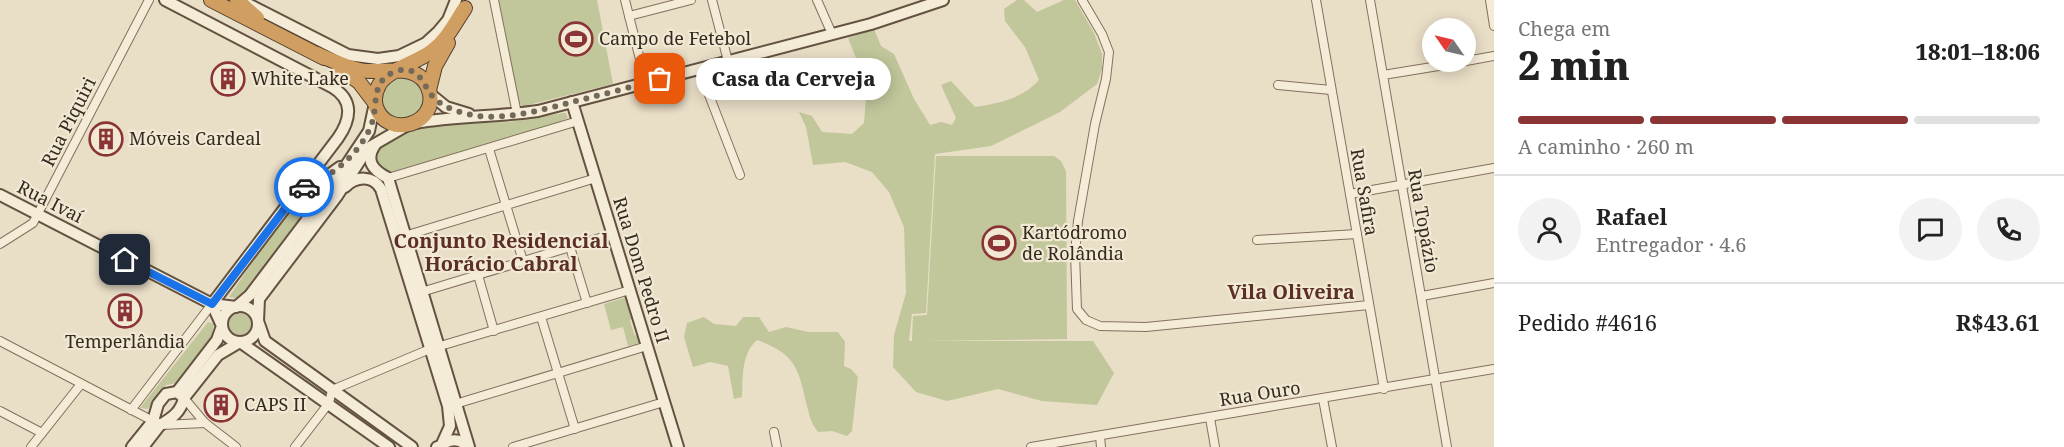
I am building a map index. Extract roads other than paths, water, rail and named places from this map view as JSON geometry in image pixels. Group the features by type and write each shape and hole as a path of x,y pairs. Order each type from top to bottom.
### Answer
{"highway":[{"path":"211,0 317,54 359,82 375,103 380,115 397,126 411,125 423,117 428,110 429,92 435,66 460,22 463,3"},
{"path":"239,0 273,31"},
{"path":"375,103 378,85 383,79 417,61 440,44 447,36 463,3"},
{"path":"317,54 359,70 406,71 423,79 429,92"}],"street":[{"name":"Rua Piquiri","path":"0,244 33,223 38,215 149,0"},
{"path":"130,410 300,189 345,128 349,114 346,101 338,90 165,0"},
{"path":"239,0 348,55 378,59 399,56 426,43 463,3"},
{"path":"494,0 517,114"},
{"path":"624,0 646,83"},
{"path":"629,16 691,0"},
{"path":"712,0 728,61"},
{"path":"817,0 832,34"},
{"path":"180,395 218,355 240,342 253,338 257,332 259,299 337,196 368,148 380,140 411,125 475,115 538,111 832,34 894,17 943,0"},
{"path":"1082,0 1102,34 1108,52 1106,79 1091,144 1075,254 1077,309 1086,320 1100,326 1146,327 1370,305"},
{"name":"Rua Safira","path":"1316,0 1384,389"},
{"name":"Rua Topázio","path":"1370,0 1447,447"},
{"path":"1490,0 1494,26"},
{"path":"1476,59 1494,56"},
{"path":"1383,75 1422,68"},
{"path":"699,69 740,175"},
{"path":"1278,85 1331,90"},
{"path":"429,92 446,106 475,115"},
{"name":"Rua Dom Pedro II","path":"572,102 678,447"},
{"path":"132,447 156,423 175,416 182,407 180,395 217,340 224,315 250,295 331,188 369,130 375,103"},
{"path":"337,196 350,182 359,178 383,181 578,121"},
{"path":"380,140 371,152 370,163 383,181 452,405 469,447"},
{"path":"489,149 523,261"},
{"path":"300,189 330,175 351,156"},
{"path":"1350,194 1494,168"},
{"path":"401,237 596,178"},
{"name":"Rua Ivaí","path":"0,195 212,304 236,307"},
{"path":"418,293 613,234"},
{"path":"1257,240 1357,234"},
{"path":"570,248 586,303"},
{"path":"478,275 494,331"},
{"path":"1422,296 1494,283"},
{"path":"332,390 435,348 630,290"},
{"path":"212,304 230,339 240,342 389,447"},
{"path":"236,307 243,306 256,314 265,341 412,447"},
{"path":"541,317 575,429"},
{"path":"0,341 156,423 205,423"},
{"path":"452,405 647,346"},
{"name":"Rua Ouro","path":"1031,447 1494,369"},
{"path":"31,447 81,384"},
{"path":"295,447 329,404 332,390"},
{"path":"143,447 156,423 158,404 165,394 180,395 205,423 236,447"},
{"path":"1323,399 1332,447"},
{"path":"513,447 664,402"},
{"path":"439,447 450,426 452,405"},
{"path":"0,411 42,433"},
{"path":"1210,418 1215,447"},
{"path":"774,432 777,447"},
{"path":"1100,436 1101,447"},
{"path":"439,447 447,441 454,440 469,447"}],"place":[{"name":"Campo de Fetebol","path":"576,39"},
{"name":"White Lake","path":"228,79"},
{"name":"Casa da Cerveja","path":"660,79"},
{"name":"Móveis Cardeal","path":"106,139"},
{"name":"Kartódromo de Rolândia","path":"999,243"},
{"name":"Temperlândia","path":"125,311"},
{"name":"CAPS II","path":"221,405"}],"district":[{"name":"Conjunto Residencial Horácio Cabral","path":"501,252"},
{"name":"Vila Oliveira","path":"1291,292"}]}
